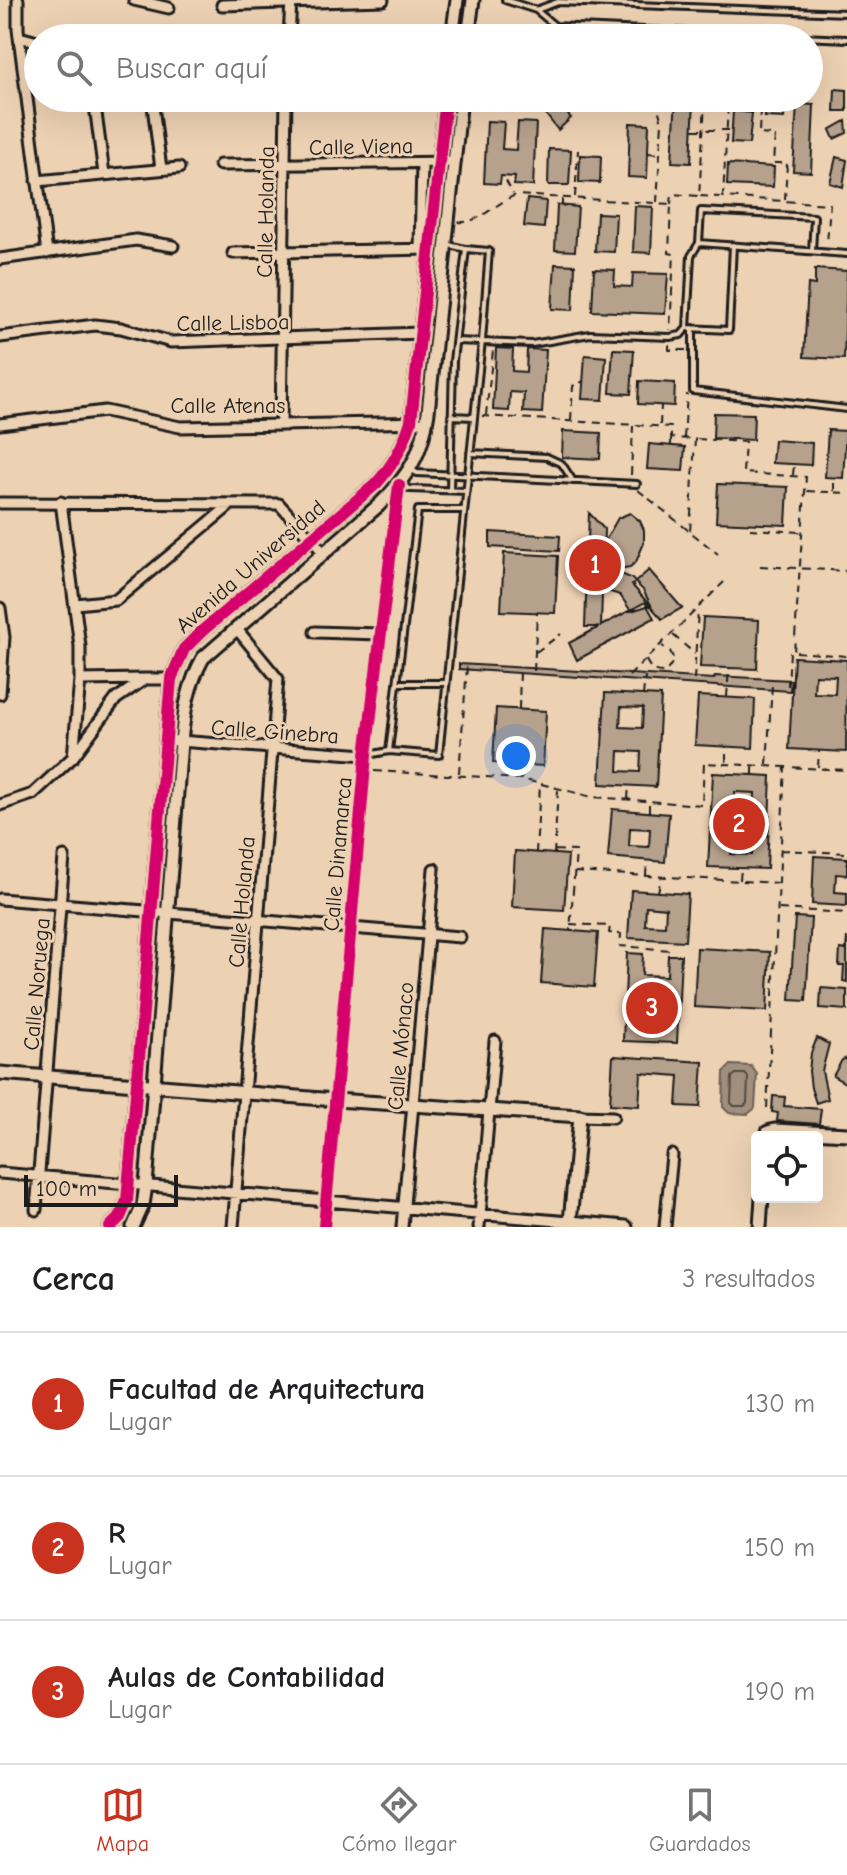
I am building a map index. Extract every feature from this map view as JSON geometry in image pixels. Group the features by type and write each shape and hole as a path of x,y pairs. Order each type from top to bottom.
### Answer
{"street":[{"path":"18,0 24,77"},
{"path":"134,0 169,8"},
{"path":"222,5 383,0"},
{"path":"454,24 457,0"},
{"path":"470,24 473,0"},
{"path":"290,24 291,1"},
{"path":"19,37 24,38"},
{"path":"28,112 47,253"},
{"path":"96,112 104,174"},
{"path":"154,112 161,169"},
{"name":"Calle Holanda","path":"281,423 285,112"},
{"name":"Avenida Universidad","path":"425,249 444,112"},
{"name":"Avenida Universidad","path":"133,1227 143,1205 146,1185 181,742 192,677 203,658 399,485 423,442 460,112"},
{"name":"Calle Viena","path":"220,165 455,162"},
{"name":"Avenida Universidad","path":"110,1227 120,1217 127,1201 171,679 184,649 202,631 376,484 394,463 411,421 421,333 425,249 422,163"},
{"path":"37,181 179,168"},
{"path":"0,259 136,240 173,246"},
{"path":"233,253 425,249"},
{"name":"Calle Lisboa","path":"0,337 95,325 121,328 171,342 421,333"},
{"name":"Calle Atenas","path":"0,424 105,411 180,427 427,422"},
{"name":"Calle Dinamarca","path":"324,1227 380,634 399,485"},
{"path":"61,502 76,604 80,680 73,757"},
{"path":"0,503 279,504 324,553"},
{"path":"76,604 116,600 229,506"},
{"path":"0,608 4,637 0,694"},
{"name":"Calle Holanda","path":"233,1227 278,679 236,628"},
{"path":"315,632 380,634"},
{"path":"0,805 33,794 73,757 116,699 145,679"},
{"path":"80,680 171,679"},
{"name":"Calle Ginebra","path":"166,740 370,754"},
{"name":"Calle Noruega","path":"36,1210 64,857"},
{"name":"Calle Mónaco","path":"402,1227 434,869"},
{"path":"0,899 460,937"},
{"path":"479,1227 495,1041"},
{"path":"0,1073 335,1100 613,1117"},
{"path":"570,1225 580,1116"},
{"path":"823,1133 847,1134"},
{"path":"665,1227 672,1155"},
{"path":"0,1173 480,1214 570,1225 626,1227"},
{"path":"760,1227 762,1203"}],"lane":[{"path":"505,0 536,10 553,24"},
{"path":"536,10 558,2 847,13"},
{"path":"823,38 847,39"},
{"path":"812,251 814,217 701,211 699,243 691,256 693,391 847,409"},
{"path":"699,243 847,254"},
{"path":"370,754 389,751 439,755 469,477 489,251 447,245"},
{"path":"456,341 532,344 590,334 670,337 681,335 690,328 729,330 733,245"},
{"path":"450,490 451,416 466,249"},
{"path":"451,416 473,417"},
{"path":"470,453 547,457 562,464 573,481"},
{"path":"410,469 417,473 469,477 633,484"},
{"path":"399,485 410,489 467,491"},
{"path":"389,751 418,510 464,510"},
{"path":"397,683 447,683"}],"path":[{"path":"657,203 662,122 659,112"},
{"path":"699,196 704,112"},
{"path":"723,197 728,112"},
{"path":"760,112 759,134 775,135 773,163 787,163 785,201"},
{"path":"693,130 732,130"},
{"path":"575,198 578,150"},
{"path":"648,153 660,154"},
{"path":"506,181 513,196"},
{"path":"689,351 669,350 674,254 669,253 672,194 830,204 827,245 837,246"},
{"path":"449,222 470,223 503,199 513,196 671,204"},
{"path":"562,198 562,206"},
{"path":"486,416 493,342"},
{"path":"571,421 573,386 584,381"},
{"path":"684,438 687,395"},
{"path":"660,427 661,406"},
{"path":"481,416 671,427 671,446"},
{"path":"633,425 633,484 718,554"},
{"path":"671,438 745,442 743,473 806,477 794,652"},
{"path":"690,533 695,439"},
{"path":"793,476 794,464"},
{"path":"834,477 834,493"},
{"path":"806,491 847,493"},
{"path":"750,529 803,532"},
{"path":"760,566 847,571"},
{"path":"629,676 724,582"},
{"path":"694,680 698,607"},
{"path":"534,671 537,613"},
{"path":"535,653 561,634"},
{"path":"672,634 696,655"},
{"path":"646,660 650,669 656,672 666,672 671,668 674,660 670,651 661,645"},
{"path":"788,686 790,652 847,656"},
{"path":"459,774 467,667"},
{"path":"727,697 729,668"},
{"path":"519,709 520,670"},
{"path":"643,695 645,677"},
{"path":"767,765 772,685"},
{"path":"725,764 726,747"},
{"path":"818,768 819,750"},
{"path":"370,754 371,771 522,779 592,797 702,805 704,763 847,770"},
{"path":"522,779 523,765"},
{"path":"753,765 753,775"},
{"path":"767,1108 786,766"},
{"path":"536,853 540,784"},
{"path":"628,800 629,785"},
{"path":"558,789 554,852 576,851 570,931"},
{"path":"649,801 649,812"},
{"path":"781,850 847,853 847,858"},
{"path":"646,876 647,860"},
{"path":"740,881 741,868"},
{"path":"575,872 779,883"},
{"path":"658,892 661,877"},
{"path":"832,905 832,912"},
{"path":"778,909 847,913"},
{"path":"570,924 610,926 609,933 621,934 620,946 671,950"}],"water":[{"path":"731,1065 751,1066 757,1074 755,1108 748,1114 729,1113 723,1107 724,1072"}],"building":[{"path":"835,89 847,90 847,111 834,111"},
{"path":"544,112 566,112 571,118 558,130"},
{"path":"675,112 693,112 691,163 672,162"},
{"path":"733,112 752,113 749,144 731,143"},
{"path":"765,112 785,112 784,118 765,117"},
{"path":"797,112 814,112 811,172 793,171"},
{"path":"487,121 504,122 502,149 516,150 518,122 536,123 533,186 514,185 515,177 501,176 500,184 484,183"},
{"path":"846,121 847,133 834,139 830,130"},
{"path":"630,123 649,124 647,178 628,177"},
{"path":"549,149 571,150 569,185 548,185"},
{"path":"580,155 601,156 600,183 579,182"},
{"path":"836,157 847,160 843,187 830,183"},
{"path":"728,164 774,167 773,187 727,185"},
{"path":"527,199 546,201 544,228 524,226"},
{"path":"557,205 578,207 575,251 555,250"},
{"path":"635,206 653,207 651,253 633,252"},
{"path":"597,213 616,214 614,252 595,251"},
{"path":"555,264 575,265 573,310 552,309"},
{"path":"594,269 615,270 614,286 632,287 633,273 668,274 665,314 592,311"},
{"path":"815,269 847,271 844,359 804,357 808,284 815,285"},
{"path":"496,348 513,349 512,371 526,372 527,349 546,350 542,413 523,412 524,393 510,392 509,411 493,410"},
{"path":"613,349 634,350 631,394 610,393"},
{"path":"585,355 606,357 603,400 582,399"},
{"path":"639,381 675,383 674,406 638,404"},
{"path":"714,413 754,414 753,440 713,438"},
{"path":"828,430 846,431 843,478 825,477"},
{"path":"563,431 601,433 600,459 562,457"},
{"path":"774,440 812,443 811,465 772,463"},
{"path":"649,444 685,447 683,471 647,469"},
{"path":"718,484 788,487 786,525 716,522"},
{"path":"589,513 604,529 601,626 645,602 654,618 577,660 569,643 599,627 585,627"},
{"path":"630,513 640,521 644,543 636,562 630,567 618,569 606,559 605,541 618,518"},
{"path":"490,532 560,536 559,551 490,547"},
{"path":"504,553 558,556 555,613 501,611"},
{"path":"606,568 631,578 643,590 651,605 631,611 620,595 601,589"},
{"path":"649,570 682,608 662,619 632,585"},
{"path":"703,617 759,620 757,669 700,667"},
{"path":"794,657 847,660 846,752 789,749","holes":["815,675 836,676 835,694 814,693"]},
{"path":"459,664 714,679 715,676 791,680 790,691 459,669"},
{"path":"605,693 661,696 656,787 600,784","holes":["621,707 643,708 642,728 620,727","619,751 641,752 640,772 618,771"]},
{"path":"698,696 755,699 753,748 695,745"},
{"path":"496,708 546,711 543,766 493,763"},
{"path":"713,773 771,776 767,869 708,867","holes":["735,792 755,793 754,811 734,810","732,836 753,837 752,855 731,854"]},
{"path":"612,809 669,814 665,862 608,857","holes":["630,828 650,829 649,847 629,846"]},
{"path":"515,851 568,855 564,910 512,907"},
{"path":"814,856 847,858 847,875 836,874 835,892 847,893 847,906 812,904"},
{"path":"631,890 688,894 685,941 628,938","holes":["646,906 666,908 665,926 645,925"]},
{"path":"795,917 811,918 806,1001 790,1000"},
{"path":"545,929 598,933 594,987 541,983"},
{"path":"847,937 847,982 843,981 844,966 839,966 840,949 846,950"},
{"path":"697,948 770,952 767,1011 694,1007"},
{"path":"627,953 643,954 642,975 667,976 668,955 681,955 677,1043 623,1041"},
{"path":"821,988 847,990 847,1010 820,1008"},
{"path":"817,1038 829,1044 822,1071 828,1099 816,1103 809,1071"},
{"path":"613,1056 703,1062 700,1107 677,1106 679,1076 641,1073 639,1106 610,1104"},
{"path":"847,1058 847,1084 833,1076 842,1060"},
{"path":"773,1096 785,1097 784,1106 821,1109 819,1124 777,1121 778,1113 772,1112"}],"cycle path":[{"path":"110,1227 120,1217 127,1201 171,679 184,649 376,484 401,447 411,421 444,112"},
{"path":"324,1227 366,755 399,485"}],"place":[{"name":"Facultad de Arquitectura","path":"595,565"},
{"name":"R","path":"739,824"},
{"name":"Aulas de Contabilidad","path":"652,1008"}]}
